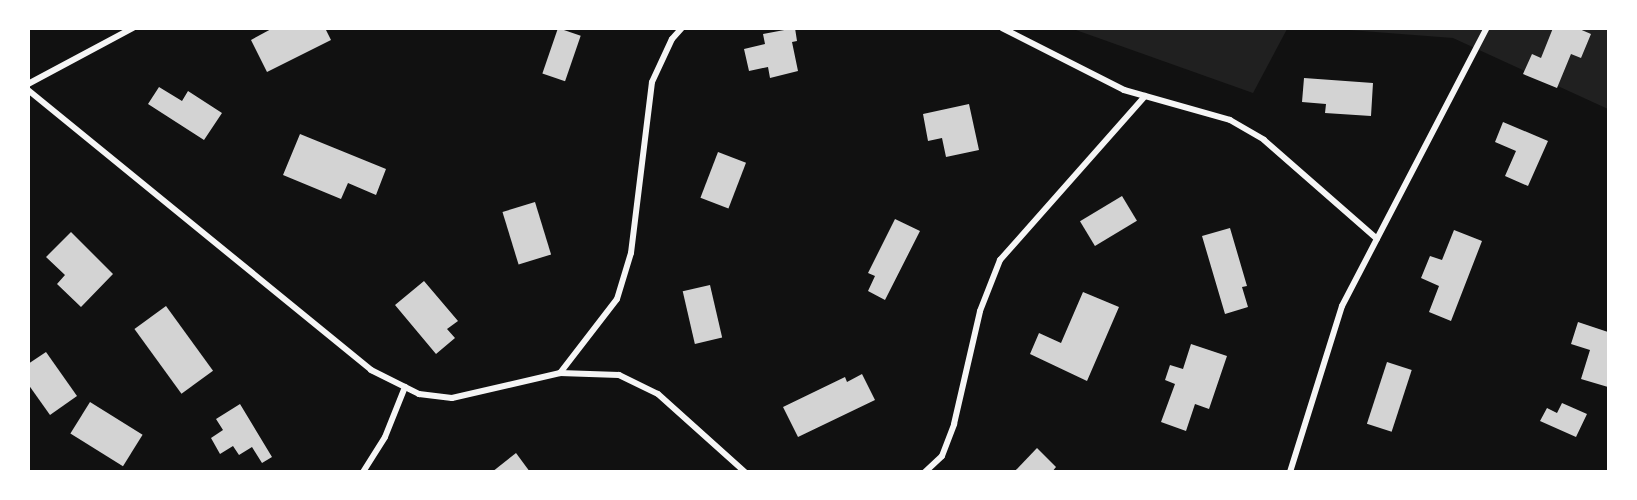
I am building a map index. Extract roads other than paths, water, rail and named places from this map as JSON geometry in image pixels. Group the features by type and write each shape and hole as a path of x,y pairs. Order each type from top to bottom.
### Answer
{"street":[{"path":"28,84 133,28"},
{"path":"560,373 617,299 631,253 652,82 672,39 682,28"},
{"path":"1002,28 1124,90 1230,120 1264,140 1377,240"},
{"path":"1290,471 1342,306 1487,28"},
{"path":"28,90 370,370 419,394 452,398 560,373 619,375 658,394 745,471"},
{"path":"926,471 942,456 954,424 980,311 1000,260 1145,96"},
{"path":"363,471 385,437 405,387"}]}
